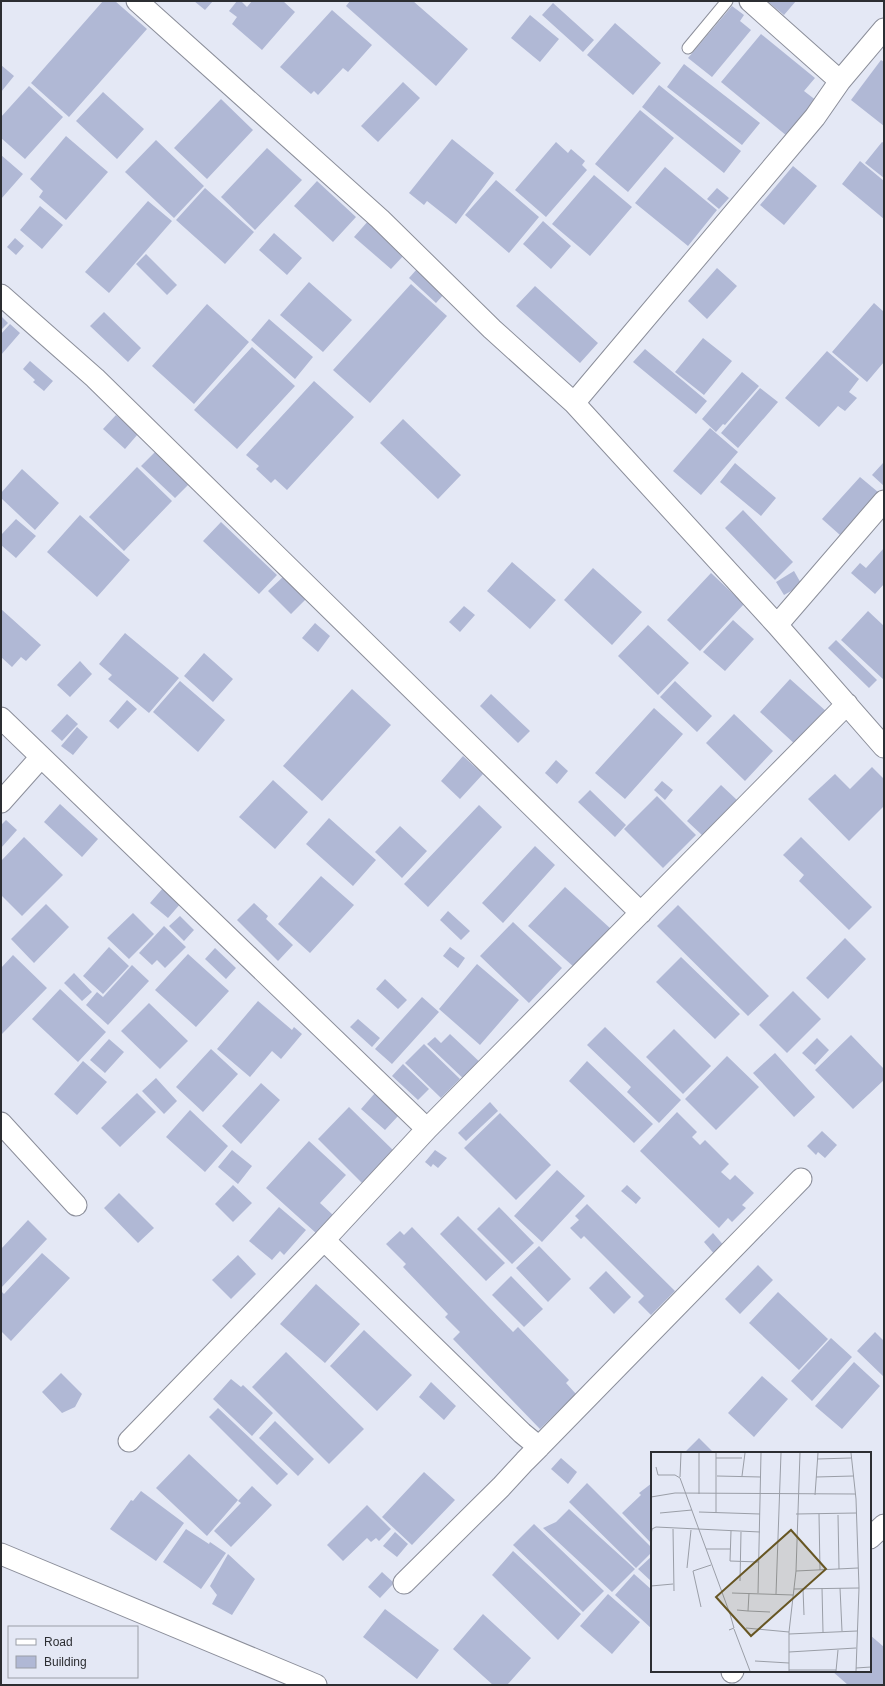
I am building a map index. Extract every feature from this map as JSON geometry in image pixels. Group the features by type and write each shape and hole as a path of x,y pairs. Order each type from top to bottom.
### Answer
{"street":[{"path":"137,1 380,219 492,329 574,403 777,624 884,747"},
{"path":"750,1 840,81"},
{"path":"574,403 815,117 840,81 884,29"},
{"path":"1,295 95,378 641,913"},
{"path":"777,624 882,507"},
{"path":"129,1441 324,1240 427,1129 847,704"},
{"path":"1,718 427,1129"},
{"path":"1,802 41,757"},
{"path":"1,1123 76,1205"},
{"path":"404,1583 501,1487 524,1461 801,1179"},
{"path":"324,1240 522,1433 539,1447"},
{"path":"871,1537 884,1524"},
{"path":"1,1554 316,1685"}],"lane":[{"path":"688,48 727,1"}],"building":[{"path":"103,1 115,1 147,29 69,117 31,83"},
{"path":"194,1 213,1 205,10"},
{"path":"237,1 241,1 247,7 252,1 283,1 295,12 262,50 232,24 237,17 229,11"},
{"path":"350,1 413,1 468,49 436,86 346,6"},
{"path":"767,1 796,1 784,15"},
{"path":"553,3 594,40 583,52 542,15"},
{"path":"732,6 744,15 740,21 751,30 712,77 688,58"},
{"path":"332,10 372,45 348,72 343,68 318,95 314,91 311,94 280,67"},
{"path":"530,15 559,39 540,62 511,38"},
{"path":"615,23 661,63 633,95 587,55"},
{"path":"761,34 815,78 804,91 817,101 787,136 721,82"},
{"path":"881,60 884,62 884,126 851,100"},
{"path":"684,64 760,123 742,145 667,87"},
{"path":"1,65 14,76 1,92"},
{"path":"403,82 420,98 378,142 361,126"},
{"path":"659,85 741,151 724,173 642,107"},
{"path":"29,86 63,117 25,159 1,138 1,117"},
{"path":"103,92 144,129 117,159 76,121"},
{"path":"221,99 253,130 207,179 174,148"},
{"path":"640,110 674,138 628,192 595,164"},
{"path":"66,136 108,172 66,220 39,197 43,191 30,179"},
{"path":"452,139 494,173 456,224 427,201 424,205 409,193"},
{"path":"156,140 204,186 174,218 125,172"},
{"path":"556,142 568,153 571,149 585,161 582,165 587,170 546,217 515,190"},
{"path":"882,142 884,143 884,178 865,163"},
{"path":"267,148 302,180 255,230 221,197"},
{"path":"1,155 23,174 1,199"},
{"path":"860,161 884,181 884,219 842,184"},
{"path":"793,166 817,186 784,225 760,205"},
{"path":"665,167 717,210 688,246 635,203"},
{"path":"594,175 632,207 590,256 552,224"},
{"path":"496,180 539,217 509,253 465,215"},
{"path":"317,181 356,217 333,242 294,206"},
{"path":"205,188 254,232 225,264 176,220"},
{"path":"717,188 729,198 719,209 707,199"},
{"path":"148,201 172,221 109,293 85,272"},
{"path":"40,206 63,225 42,249 20,230"},
{"path":"369,220 406,253 391,269 354,237"},
{"path":"543,221 571,246 551,269 523,244"},
{"path":"274,233 302,258 287,275 259,250"},
{"path":"15,238 24,246 16,255 7,247"},
{"path":"146,254 177,285 167,295 136,264"},
{"path":"717,268 737,286 707,319 688,301"},
{"path":"417,269 445,293 436,303 409,278"},
{"path":"309,282 352,320 323,352 280,315"},
{"path":"411,284 447,316 370,403 333,370"},
{"path":"535,286 598,343 580,363 516,306"},
{"path":"874,303 884,312 884,362 867,382 832,352"},
{"path":"207,304 249,342 194,404 152,366"},
{"path":"104,312 141,348 128,362 90,326"},
{"path":"1,316 8,323 1,330"},
{"path":"269,319 313,357 295,379 251,340"},
{"path":"10,324 20,333 1,355 1,334"},
{"path":"703,338 732,361 704,395 675,372"},
{"path":"252,347 295,386 237,449 194,410"},
{"path":"645,349 707,401 696,414 633,362"},
{"path":"827,351 859,379 849,392 857,398 845,411 838,406 819,427 785,398"},
{"path":"30,361 53,381 44,391 33,382 35,380 23,369"},
{"path":"742,372 759,386 725,425 723,424 716,432 702,419"},
{"path":"314,381 354,417 287,490 275,479 271,483 256,469 259,466 246,455"},
{"path":"760,388 778,402 738,448 721,433"},
{"path":"116,415 138,434 125,449 103,429"},
{"path":"403,419 461,475 438,499 380,443"},
{"path":"710,428 738,452 701,495 673,471"},
{"path":"155,452 189,484 175,498 141,466"},
{"path":"735,463 776,498 761,516 720,482"},
{"path":"883,463 884,464 884,486 872,475"},
{"path":"137,467 172,501 124,551 89,517"},
{"path":"22,469 59,503 35,530 1,498 1,493"},
{"path":"860,477 878,492 840,535 822,519"},
{"path":"743,510 793,562 775,580 725,528"},
{"path":"80,515 130,560 97,597 47,552"},
{"path":"16,519 36,536 16,558 1,545 1,535"},
{"path":"221,522 277,575 259,594 203,541"},
{"path":"884,548 884,584 875,594 851,573 860,563 866,568"},
{"path":"512,562 556,600 530,629 487,591"},
{"path":"593,568 642,612 612,645 564,600"},
{"path":"794,571 802,585 784,595 776,582"},
{"path":"711,573 744,604 700,651 667,620"},
{"path":"284,576 306,599 291,614 268,591"},
{"path":"464,606 475,615 460,632 449,622"},
{"path":"1,609 41,645 26,661 21,657 12,667 1,657"},
{"path":"868,611 884,626 884,680 841,640"},
{"path":"733,620 754,639 725,671 703,652"},
{"path":"315,623 330,636 318,652 302,638"},
{"path":"648,625 689,663 658,695 618,656"},
{"path":"125,633 179,678 149,713 108,679 112,675 99,664"},
{"path":"836,640 877,680 869,688 828,648"},
{"path":"204,653 233,679 213,702 184,676"},
{"path":"80,661 92,674 70,697 57,685"},
{"path":"790,679 827,712 797,746 760,712"},
{"path":"180,681 225,720 198,752 153,712"},
{"path":"675,681 712,716 697,732 660,697"},
{"path":"352,689 391,725 322,801 283,766"},
{"path":"491,694 530,731 518,743 480,706"},
{"path":"127,700 137,709 118,729 109,721"},
{"path":"654,708 683,734 625,799 595,773"},
{"path":"67,714 78,724 62,741 51,731"},
{"path":"734,714 773,751 745,781 706,743"},
{"path":"77,727 88,737 73,755 61,746"},
{"path":"463,756 483,774 460,799 441,781"},
{"path":"556,760 568,771 557,784 545,773"},
{"path":"872,767 884,779 884,806 849,841 808,799 835,774 850,789"},
{"path":"273,780 308,812 275,849 239,817"},
{"path":"662,781 673,790 665,800 654,790"},
{"path":"721,785 737,800 703,836 687,821"},
{"path":"590,790 626,825 615,837 578,802"},
{"path":"657,796 696,835 663,868 624,829"},
{"path":"60,804 98,839 82,857 44,822"},
{"path":"479,805 502,827 428,907 404,884"},
{"path":"329,818 376,860 353,886 306,844"},
{"path":"6,820 17,830 1,848 1,825"},
{"path":"400,826 427,851 402,878 375,852"},
{"path":"24,837 63,875 22,916 1,895 1,861"},
{"path":"801,837 872,907 849,930 799,881 804,875 783,855"},
{"path":"535,846 555,865 503,923 482,903"},
{"path":"321,876 354,905 310,953 278,924"},
{"path":"565,887 611,929 575,968 528,926"},
{"path":"163,888 181,903 168,918 150,903"},
{"path":"254,903 268,916 266,919 293,945 278,961 237,920"},
{"path":"46,904 69,927 34,963 11,939"},
{"path":"678,905 769,996 748,1016 657,926"},
{"path":"448,911 470,931 461,940 440,920"},
{"path":"133,913 154,934 129,959 107,938"},
{"path":"180,916 194,930 184,941 169,926"},
{"path":"513,922 562,968 529,1003 480,956"},
{"path":"164,926 186,947 165,968 157,960 152,965 139,953"},
{"path":"845,938 866,959 828,999 806,978"},
{"path":"109,947 129,966 103,994 83,976"},
{"path":"450,947 465,958 458,968 443,956"},
{"path":"215,948 236,968 226,979 205,959"},
{"path":"188,954 229,991 196,1027 155,990"},
{"path":"13,955 47,988 1,1035 1,968"},
{"path":"681,957 740,1014 715,1039 656,982"},
{"path":"477,964 519,1000 480,1045 439,1009"},
{"path":"132,965 149,981 108,1025 86,1005 97,992 103,997"},
{"path":"74,973 92,992 82,1001 64,983"},
{"path":"385,979 407,1000 398,1009 376,989"},
{"path":"60,989 106,1032 78,1062 32,1019"},
{"path":"793,991 821,1019 787,1053 759,1025"},
{"path":"422,997 439,1012 392,1064 375,1049"},
{"path":"258,1001 292,1030 294,1027 302,1034 281,1059 272,1051 250,1077 217,1049"},
{"path":"149,1003 188,1041 160,1069 121,1031"},
{"path":"358,1019 380,1038 372,1047 350,1027"},
{"path":"605,1027 681,1100 659,1123 627,1092 631,1087 587,1045"},
{"path":"674,1029 711,1066 683,1094 646,1057"},
{"path":"450,1034 484,1066 468,1083 427,1044 435,1037 441,1043"},
{"path":"851,1035 884,1069 884,1080 853,1109 815,1070"},
{"path":"817,1038 829,1050 815,1065 802,1053"},
{"path":"109,1039 124,1052 105,1073 90,1060"},
{"path":"424,1044 460,1079 441,1098 405,1063"},
{"path":"211,1049 238,1074 203,1112 176,1087"},
{"path":"775,1053 815,1097 794,1117 753,1073"},
{"path":"727,1056 759,1087 716,1130 685,1099"},
{"path":"83,1061 107,1082 77,1115 54,1094"},
{"path":"587,1061 653,1124 634,1143 569,1081"},
{"path":"403,1064 429,1089 418,1100 392,1076"},
{"path":"156,1078 177,1101 164,1114 142,1091"},
{"path":"261,1083 280,1100 241,1144 222,1126"},
{"path":"137,1093 156,1112 120,1147 101,1128"},
{"path":"375,1093 399,1115 385,1130 361,1109"},
{"path":"490,1102 498,1111 466,1141 458,1133"},
{"path":"349,1107 397,1154 365,1186 318,1139"},
{"path":"190,1110 228,1146 205,1172 166,1137"},
{"path":"677,1112 697,1132 692,1137 700,1145 705,1140 729,1164 721,1172 730,1180 735,1175 754,1193 742,1205 746,1208 732,1222 728,1218 719,1228 640,1151"},
{"path":"500,1113 551,1165 516,1200 464,1148"},
{"path":"822,1131 837,1145 825,1158 818,1152 816,1155 807,1146"},
{"path":"309,1141 346,1175 320,1203 333,1215 316,1233 266,1188"},
{"path":"232,1150 252,1166 238,1184 218,1167"},
{"path":"435,1150 447,1158 438,1168 433,1164 431,1167 425,1162"},
{"path":"557,1170 585,1196 542,1242 514,1216"},
{"path":"233,1185 252,1203 233,1222 215,1204"},
{"path":"627,1185 641,1198 636,1204 621,1191"},
{"path":"119,1193 154,1228 138,1243 104,1208"},
{"path":"587,1204 675,1291 651,1315 638,1302 644,1296 584,1236 581,1239 570,1228 579,1220 575,1216"},
{"path":"279,1207 306,1230 284,1255 280,1251 272,1260 249,1241"},
{"path":"499,1207 534,1243 512,1264 477,1229"},
{"path":"458,1216 505,1263 486,1281 440,1234"},
{"path":"28,1220 47,1239 1,1288 1,1249"},
{"path":"412,1227 513,1332 518,1327 569,1380 566,1383 576,1394 540,1429 453,1339 460,1332 445,1317 448,1314 403,1267 406,1264 386,1244 400,1231 404,1235"},
{"path":"713,1233 726,1248 716,1256 704,1242"},
{"path":"539,1246 571,1279 548,1302 516,1268"},
{"path":"42,1253 70,1278 11,1341 1,1331 1,1291 4,1294"},
{"path":"238,1255 256,1274 231,1299 212,1280"},
{"path":"758,1265 773,1280 740,1314 725,1299"},
{"path":"606,1271 631,1297 614,1314 589,1288"},
{"path":"511,1276 543,1309 524,1327 492,1295"},
{"path":"316,1284 360,1324 325,1363 280,1324"},
{"path":"778,1292 828,1339 799,1370 749,1323"},
{"path":"364,1330 412,1375 377,1411 330,1366"},
{"path":"875,1332 884,1341 884,1377 857,1351"},
{"path":"831,1338 852,1357 812,1401 791,1381"},
{"path":"286,1352 364,1429 329,1464 252,1387"},
{"path":"854,1362 880,1386 842,1429 815,1406"},
{"path":"61,1373 82,1394 75,1407 62,1413 42,1392"},
{"path":"762,1376 788,1399 754,1437 728,1413"},
{"path":"231,1379 241,1387 243,1385 273,1413 252,1436 213,1399"},
{"path":"431,1382 456,1406 444,1420 419,1397"},
{"path":"218,1408 288,1474 277,1485 209,1417"},
{"path":"275,1421 314,1459 298,1476 259,1438"},
{"path":"699,1438 713,1452 685,1452"},
{"path":"189,1454 238,1500 207,1536 156,1488"},
{"path":"561,1458 577,1472 568,1484 551,1469"},
{"path":"424,1472 455,1500 412,1545 382,1517"},
{"path":"587,1483 651,1547 651,1553 636,1568 569,1502"},
{"path":"651,1484 651,1543 622,1513 641,1495 639,1493"},
{"path":"252,1486 272,1505 231,1547 214,1531 241,1503 238,1501"},
{"path":"141,1491 184,1523 156,1561 110,1529 131,1500 133,1501"},
{"path":"367,1505 391,1529 379,1541 376,1538 371,1542 367,1538 343,1561 327,1545"},
{"path":"569,1509 635,1569 612,1592 543,1528 556,1522"},
{"path":"534,1524 604,1591 583,1612 513,1545"},
{"path":"186,1529 209,1544 210,1542 226,1553 201,1589 163,1562"},
{"path":"395,1532 408,1544 397,1557 383,1546"},
{"path":"513,1551 581,1614 558,1640 492,1575"},
{"path":"228,1554 255,1579 232,1615 212,1604 217,1595 210,1586"},
{"path":"651,1557 651,1581 638,1569"},
{"path":"382,1572 394,1583 380,1598 368,1587"},
{"path":"634,1574 651,1589 651,1628 615,1595"},
{"path":"608,1594 640,1622 612,1654 580,1626"},
{"path":"385,1609 439,1650 417,1679 363,1637"},
{"path":"483,1614 531,1658 507,1685 493,1685 453,1649"},
{"path":"871,1636 884,1647 884,1685 848,1685 833,1672 871,1672"}]}
